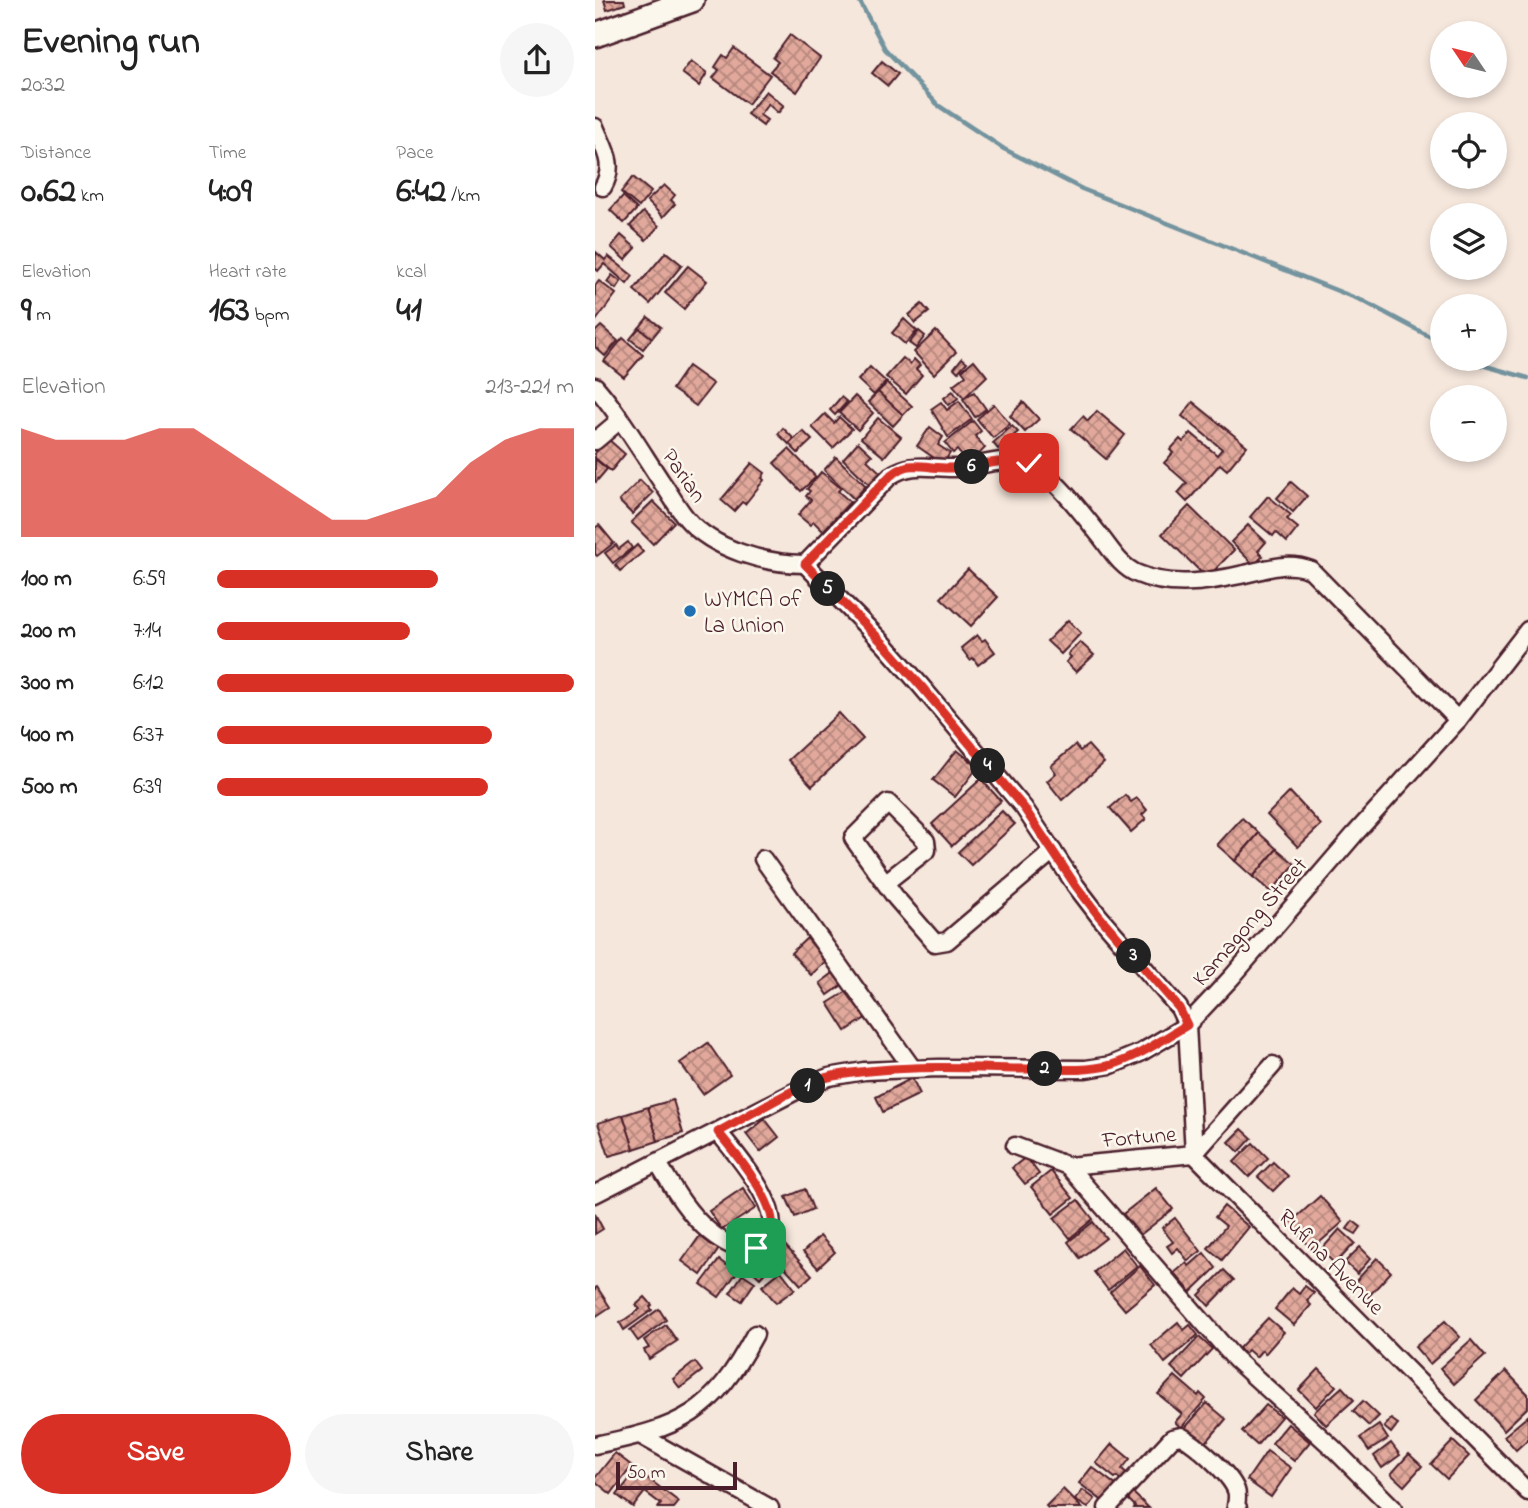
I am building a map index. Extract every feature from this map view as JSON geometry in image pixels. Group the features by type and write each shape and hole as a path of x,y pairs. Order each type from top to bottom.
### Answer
{"main road":[{"path":"595,35 692,0"}],"street":[{"path":"595,127 609,164 609,175 603,187"},
{"name":"Parian","path":"595,386 687,520 723,545 757,556 805,564"},
{"path":"595,441 620,419"},
{"path":"1194,1154 1187,1025 1179,1008 1076,886 1024,808 885,645 805,564 898,470 907,467 948,468 1022,461 1040,470 1067,497 1121,562 1138,574 1152,579 1191,582 1221,579 1288,565 1311,570 1458,720"},
{"name":"Kamagong Street","path":"595,1194 802,1088 829,1077 864,1071 913,1069 1086,1069 1111,1065 1140,1053 1187,1025 1232,978 1354,835 1458,720 1528,630"},
{"path":"885,883 927,850 928,845 888,803 853,836 885,883 935,943 941,943 1053,850"},
{"path":"763,859 913,1069"},
{"name":"Fortune","path":"1015,1146 1068,1166 1194,1154 1273,1065"},
{"path":"658,1163 688,1211 711,1233 737,1247 747,1250 756,1248 771,1232 772,1223 766,1201 746,1166 718,1132"},
{"name":"Rufina Avenue","path":"1194,1154 1528,1493"},
{"path":"1068,1166 1235,1359 1333,1448 1393,1508"},
{"path":"595,1445 640,1435 680,1421 706,1404 737,1369 755,1334"},
{"path":"640,1435 770,1508"},
{"path":"1107,1508 1173,1438 1181,1436 1215,1464 1235,1486 1238,1494 1236,1507"}],"building":[{"path":"604,0 624,0 625,4 607,10"},
{"path":"790,35 820,58 797,92 770,71 778,62 773,58"},
{"path":"734,48 770,75 748,104 713,78 719,70 715,67 723,55 727,58"},
{"path":"691,61 707,73 699,86 682,73"},
{"path":"882,61 898,74 888,86 872,73"},
{"path":"766,91 784,106 778,113 768,104 760,115 767,120 763,126 747,114"},
{"path":"633,177 651,192 639,207 621,192"},
{"path":"664,185 675,195 671,200 675,204 663,217 647,201"},
{"path":"623,196 637,209 624,223 610,210"},
{"path":"643,212 659,226 646,240 630,226"},
{"path":"621,235 636,248 625,260 611,247"},
{"path":"596,252 605,260 608,256 633,276 627,284 604,264 598,271 595,268"},
{"path":"666,252 682,265 650,304 634,290"},
{"path":"688,266 707,281 684,309 665,293"},
{"path":"612,275 621,282 616,289 607,282"},
{"path":"599,281 616,294 595,322 595,286"},
{"path":"922,304 929,312 915,323 909,315"},
{"path":"648,317 661,327 652,338 639,328"},
{"path":"904,319 917,331 905,344 892,333"},
{"path":"601,326 618,341 605,356 595,347 595,332"},
{"path":"639,328 652,338 643,349 630,339"},
{"path":"919,331 925,336 916,348 909,343"},
{"path":"936,331 956,352 934,374 914,352"},
{"path":"623,338 643,355 624,377 604,361"},
{"path":"903,358 910,364 914,359 920,365 916,369 922,375 906,394 886,377"},
{"path":"962,358 967,362 958,372 954,368"},
{"path":"974,360 987,376 964,398 953,385 966,375 962,370"},
{"path":"688,366 713,384 696,406 672,389"},
{"path":"870,367 886,382 874,395 858,380"},
{"path":"887,383 912,406 903,415 878,392"},
{"path":"953,391 958,398 949,405 944,398"},
{"path":"878,392 903,415 893,426 868,402"},
{"path":"974,392 986,409 975,417 963,399"},
{"path":"855,396 873,413 858,430 839,413"},
{"path":"841,397 847,402 835,415 830,410"},
{"path":"959,401 972,419 948,437 931,409 941,402 947,410"},
{"path":"1023,402 1039,419 1025,432 1010,416"},
{"path":"1193,402 1247,446 1227,470 1220,464 1187,502 1178,493 1187,483 1164,463 1173,453 1170,450 1180,439 1183,442 1191,433 1217,455 1222,449 1182,416"},
{"path":"994,404 1010,424 993,438 977,419"},
{"path":"1097,411 1125,435 1106,459 1071,429 1083,416 1088,421"},
{"path":"825,414 834,423 839,417 852,429 833,448 812,427"},
{"path":"878,418 901,437 884,457 861,438"},
{"path":"973,421 981,431 975,436 985,448 979,454 982,457 971,466 957,450 953,453 945,443"},
{"path":"1012,426 1018,432 998,449 993,443"},
{"path":"930,427 943,437 938,445 950,453 943,464 917,446"},
{"path":"783,428 794,439 789,444 778,434"},
{"path":"803,431 812,440 798,453 789,444"},
{"path":"608,439 625,454 611,471 595,458 595,453"},
{"path":"858,442 872,455 867,460 881,473 870,485 843,459"},
{"path":"789,449 816,477 801,491 774,463"},
{"path":"836,457 866,486 854,499 824,470"},
{"path":"595,459 607,469 596,482 595,481"},
{"path":"752,463 765,473 762,478 764,480 745,504 742,502 734,511 721,500"},
{"path":"821,472 841,488 838,491 850,502 823,531 814,522 810,525 798,515 811,500 806,496 810,491 807,489"},
{"path":"640,480 653,493 632,514 619,501"},
{"path":"1291,482 1307,496 1293,512 1277,498"},
{"path":"1268,496 1291,515 1287,519 1298,528 1287,542 1276,532 1273,536 1250,517"},
{"path":"653,501 674,522 653,544 631,522"},
{"path":"1189,506 1234,550 1207,578 1162,534"},
{"path":"599,525 614,543 597,556 595,528"},
{"path":"1248,525 1266,542 1258,551 1263,556 1254,565 1231,542"},
{"path":"628,542 632,548 613,563 605,553 616,545 619,549"},
{"path":"637,545 643,552 620,571 615,565"},
{"path":"968,569 998,597 971,626 941,598"},
{"path":"1068,620 1081,633 1061,654 1047,641"},
{"path":"977,635 982,641 985,639 995,652 978,665 973,658 970,660 961,648"},
{"path":"1080,642 1094,655 1076,672 1066,662 1071,657 1068,654"},
{"path":"839,713 863,739 812,786 788,760"},
{"path":"1075,745 1080,751 1088,745 1104,763 1062,800 1047,781 1056,773 1051,766"},
{"path":"957,750 978,767 955,797 933,780"},
{"path":"981,779 1001,801 952,846 932,824"},
{"path":"1290,792 1321,825 1298,847 1267,815"},
{"path":"1125,795 1131,802 1137,798 1147,810 1142,815 1146,819 1131,832 1110,808"},
{"path":"1002,811 1015,824 971,865 958,852"},
{"path":"1242,818 1259,833 1235,861 1217,845"},
{"path":"1259,833 1277,849 1253,877 1235,861"},
{"path":"1277,849 1295,864 1271,892 1253,877"},
{"path":"807,938 827,961 811,975 791,953"},
{"path":"836,971 845,983 828,995 820,983"},
{"path":"849,990 867,1017 846,1031 828,1003"},
{"path":"708,1043 730,1075 703,1094 680,1063"},
{"path":"912,1078 920,1094 883,1112 876,1097"},
{"path":"673,1100 683,1133 658,1141 648,1107"},
{"path":"648,1107 658,1141 634,1149 623,1115"},
{"path":"623,1115 634,1149 609,1156 598,1123"},
{"path":"765,1119 779,1137 760,1152 746,1134"},
{"path":"1242,1129 1252,1138 1239,1152 1229,1142"},
{"path":"1253,1143 1268,1158 1249,1177 1234,1162"},
{"path":"1026,1157 1039,1174 1025,1184 1012,1168"},
{"path":"1273,1162 1288,1176 1273,1191 1258,1177"},
{"path":"1051,1171 1073,1198 1053,1214 1031,1187"},
{"path":"743,1188 756,1208 722,1230 709,1211"},
{"path":"1156,1188 1173,1209 1140,1235 1123,1214"},
{"path":"805,1189 813,1209 795,1217 786,1197"},
{"path":"1320,1196 1343,1222 1312,1249 1289,1224"},
{"path":"1078,1200 1093,1219 1070,1238 1054,1218"},
{"path":"1224,1206 1249,1227 1222,1260 1208,1248 1226,1226 1215,1217"},
{"path":"595,1214 603,1229 595,1234"},
{"path":"1175,1218 1201,1251 1188,1261 1178,1248 1172,1253 1167,1246 1173,1242 1162,1228"},
{"path":"1353,1221 1361,1227 1356,1234 1347,1229"},
{"path":"1093,1222 1106,1238 1080,1258 1068,1242"},
{"path":"1340,1229 1355,1243 1335,1264 1321,1250"},
{"path":"702,1233 721,1246 701,1275 682,1261"},
{"path":"820,1236 835,1252 818,1268 803,1252"},
{"path":"782,1242 812,1275 801,1285 771,1252"},
{"path":"1360,1247 1371,1258 1357,1274 1345,1262"},
{"path":"1123,1248 1137,1266 1108,1290 1094,1272"},
{"path":"1204,1253 1216,1268 1191,1292 1174,1273 1186,1263 1189,1266"},
{"path":"733,1256 743,1264 719,1297 701,1284 719,1260 726,1265"},
{"path":"761,1257 771,1266 760,1278 750,1269"},
{"path":"1377,1258 1391,1272 1368,1297 1354,1283"},
{"path":"1140,1266 1155,1285 1125,1310 1110,1292"},
{"path":"1224,1270 1234,1280 1209,1306 1199,1295"},
{"path":"781,1271 795,1289 776,1303 762,1286"},
{"path":"743,1274 755,1282 742,1301 730,1293"},
{"path":"1305,1286 1314,1293 1307,1301 1311,1305 1294,1325 1275,1309 1292,1288 1299,1294"},
{"path":"597,1287 610,1307 595,1317 595,1288"},
{"path":"645,1297 652,1305 652,1310 624,1330 620,1323 640,1309 636,1305"},
{"path":"659,1309 666,1320 638,1341 630,1330"},
{"path":"1268,1318 1284,1332 1265,1354 1262,1350 1256,1357 1248,1350 1244,1354 1239,1348"},
{"path":"1445,1321 1460,1337 1430,1364 1415,1347"},
{"path":"1178,1322 1184,1330 1190,1325 1198,1335 1165,1363 1151,1345"},
{"path":"666,1325 677,1341 649,1359 644,1350 649,1348 644,1340"},
{"path":"1199,1337 1212,1349 1184,1379 1171,1367"},
{"path":"1471,1340 1485,1356 1454,1384 1440,1368"},
{"path":"695,1362 702,1371 680,1388 673,1379"},
{"path":"1319,1369 1336,1386 1316,1407 1299,1390"},
{"path":"1506,1371 1528,1394 1528,1407 1504,1430 1476,1400"},
{"path":"1175,1376 1198,1396 1200,1393 1206,1399 1181,1428 1175,1422 1182,1414 1158,1394"},
{"path":"1342,1387 1354,1400 1326,1425 1314,1412"},
{"path":"1363,1401 1379,1416 1369,1426 1353,1411"},
{"path":"1207,1403 1226,1419 1203,1446 1184,1429"},
{"path":"1266,1405 1281,1417 1257,1445 1242,1432"},
{"path":"1528,1416 1528,1439 1516,1450 1504,1436"},
{"path":"1391,1419 1398,1424 1391,1433 1384,1427"},
{"path":"1288,1424 1310,1442 1294,1461 1272,1443"},
{"path":"1379,1425 1388,1439 1369,1451 1360,1438"},
{"path":"1453,1441 1469,1456 1447,1479 1431,1464"},
{"path":"1391,1443 1400,1455 1382,1468 1374,1456"},
{"path":"1112,1444 1130,1459 1122,1469 1129,1475 1123,1482 1096,1463"},
{"path":"1267,1451 1291,1468 1271,1497 1247,1480"},
{"path":"615,1453 632,1466 611,1494 595,1481 595,1478"},
{"path":"1409,1454 1422,1466 1404,1486 1391,1474"},
{"path":"1092,1467 1117,1486 1104,1502 1079,1483"},
{"path":"637,1470 679,1502 674,1508 658,1508 661,1504 645,1492 633,1507 617,1495"},
{"path":"1063,1489 1082,1508 1046,1506"},
{"path":"1083,1490 1095,1499 1088,1508 1075,1500"},
{"path":"1131,1491 1149,1508 1134,1508 1125,1496"}],"waterway":[{"path":"859,0 885,49 939,106 1004,149 1082,189 1363,301 1430,337"},
{"path":"1503,371 1528,378"}],"place":[{"name":"WYMCA of La Union","path":"690,611"}],"route":[{"path":"756,1248 771,1232 772,1223 766,1201 746,1166 718,1132 802,1088 829,1077 864,1071 939,1068 1086,1069 1111,1065 1140,1053 1187,1025 1179,1008 1076,886 1024,808 885,645 805,564 898,470 917,466 948,468 1013,461 1029,463"}]}
